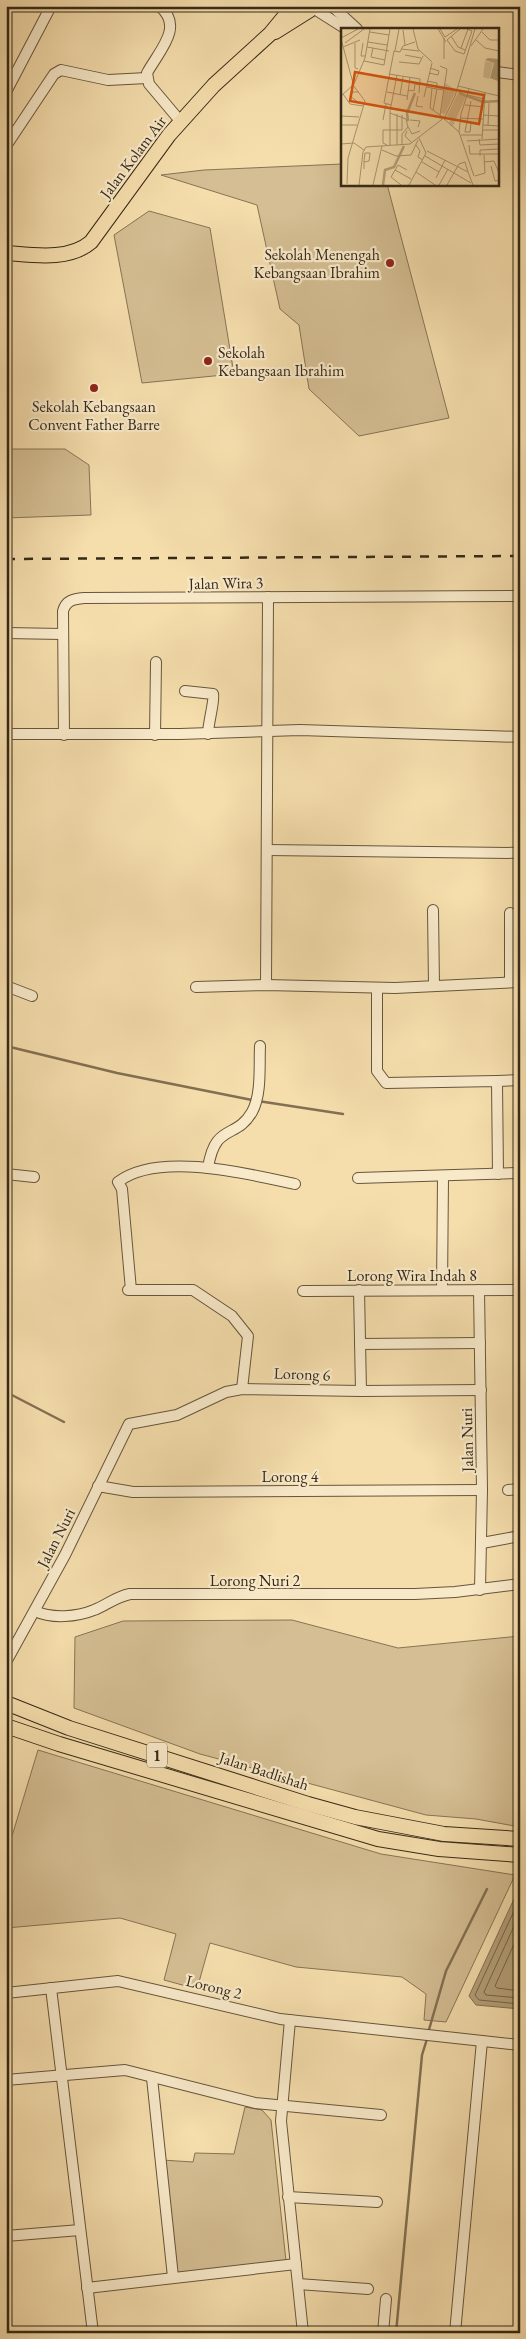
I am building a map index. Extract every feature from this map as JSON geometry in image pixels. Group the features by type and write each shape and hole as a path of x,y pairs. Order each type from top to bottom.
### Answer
{"main road":[{"name":"Jalan Kolam Air","path":"6,253 56,254 85,247 97,235 153,156 181,122 214,85 270,34 293,6"},
{"name":"Jalan Kolam Air","path":"270,34 313,8"},
{"name":"Jalan Badlishah","path":"6,1703 69,1728 308,1804 417,1830 520,1840"},
{"name":"Jalan Badlishah","path":"6,1726 378,1839 413,1846 520,1855"},
{"path":"305,1818 308,1804"}],"street":[{"path":"6,92 51,6"},
{"path":"159,6 169,15 171,30 148,73 148,84 181,122"},
{"path":"332,6 356,28"},
{"path":"313,8 344,28"},
{"path":"6,146 54,74 61,70 101,79 147,78"},
{"path":"498,72 520,75"},
{"name":"Jalan Wira 3","path":"64,735 62,634 64,606 78,598 520,596"},
{"path":"266,985 268,597"},
{"path":"6,633 62,634"},
{"path":"155,734 156,662"},
{"path":"185,691 214,694 215,698 209,714 208,734"},
{"path":"6,734 208,734 266,730 336,730 520,737"},
{"path":"267,850 520,853"},
{"path":"433,910 434,986"},
{"path":"196,987 266,985 377,988 515,982 510,914"},
{"path":"6,986 32,996"},
{"path":"377,988 378,1071 386,1083 520,1080"},
{"path":"208,1168 214,1144 248,1118 255,1101 260,1046"},
{"path":"497,1081 498,1174"},
{"path":"242,1389 248,1336 232,1316 194,1290 130,1290 122,1189 118,1182 135,1171 208,1168 295,1184"},
{"path":"358,1178 442,1177 520,1173"},
{"path":"6,1174 34,1178"},
{"path":"442,1177 442,1290"},
{"path":"359,1290 361,1391"},
{"name":"Jalan Nuri","path":"479,1290 482,1490 480,1590"},
{"name":"Lorong Wira Indah 8","path":"303,1291 520,1290"},
{"path":"360,1344 480,1343"},
{"name":"Lorong 6","path":"129,1424 177,1415 226,1392 242,1389 361,1391 481,1390"},
{"name":"Jalan Nuri","path":"6,1662 35,1611 129,1424"},
{"name":"Lorong 4","path":"98,1486 133,1492 482,1490"},
{"path":"508,1490 520,1489"},
{"path":"482,1543 520,1536"},
{"name":"Lorong Nuri 2","path":"35,1611 58,1616 83,1614 98,1608 118,1596 130,1594 286,1595 425,1593 480,1590 520,1584"},
{"name":"Lorong 2","path":"6,1993 118,1981 290,2020 520,2045"},
{"path":"51,1988 93,2333"},
{"path":"290,2020 281,2107 288,2197 303,2333"},
{"path":"455,2333 482,2041"},
{"path":"6,2080 118,2070 254,2103 381,2115"},
{"path":"152,2078 173,2277"},
{"path":"288,2197 377,2202"},
{"path":"6,2236 80,2230"},
{"path":"87,2288 296,2264"},
{"path":"298,2284 368,2289"},
{"path":"383,2333 386,2299"}],"shaded area":[{"path":"341,164 341,185 387,185 449,418 359,436 309,389 299,325 280,309 257,205 161,175 204,170"},
{"path":"149,211 210,228 234,374 142,383 114,235"},
{"path":"6,449 65,449 89,465 91,515 6,518"},
{"path":"292,1620 398,1648 520,1636 520,1827 476,1819 426,1815 200,1754 74,1708 75,1637 123,1621"},
{"path":"38,1750 381,1854 515,1875 446,2022 424,2020 426,1994 402,1977 296,1967 210,1943 197,1989 164,1980 176,1934 120,1918 6,1928 6,1833 12,1836"},
{"path":"245,2107 262,2110 271,2120 286,2261 175,2273 162,2160 193,2162 195,2153 234,2154"}],"water":[{"path":"520,1886 520,2009 476,2005 469,1996"}],"waterway":[{"path":"6,1046 117,1073 252,1100"},
{"path":"258,1101 343,1114"},
{"path":"6,1392 64,1422"},
{"path":"428,2033 446,1971 487,1889"},
{"path":"396,2333 422,2055 427,2039"}],"railway":[{"path":"6,559 520,556"}],"place":[{"name":"Sekolah Menengah Kebangsaan Ibrahim","path":"390,263"},
{"name":"Sekolah Kebangsaan Ibrahim","path":"208,361"},
{"name":"Sekolah Kebangsaan Convent Father Barre","path":"94,388"}]}
